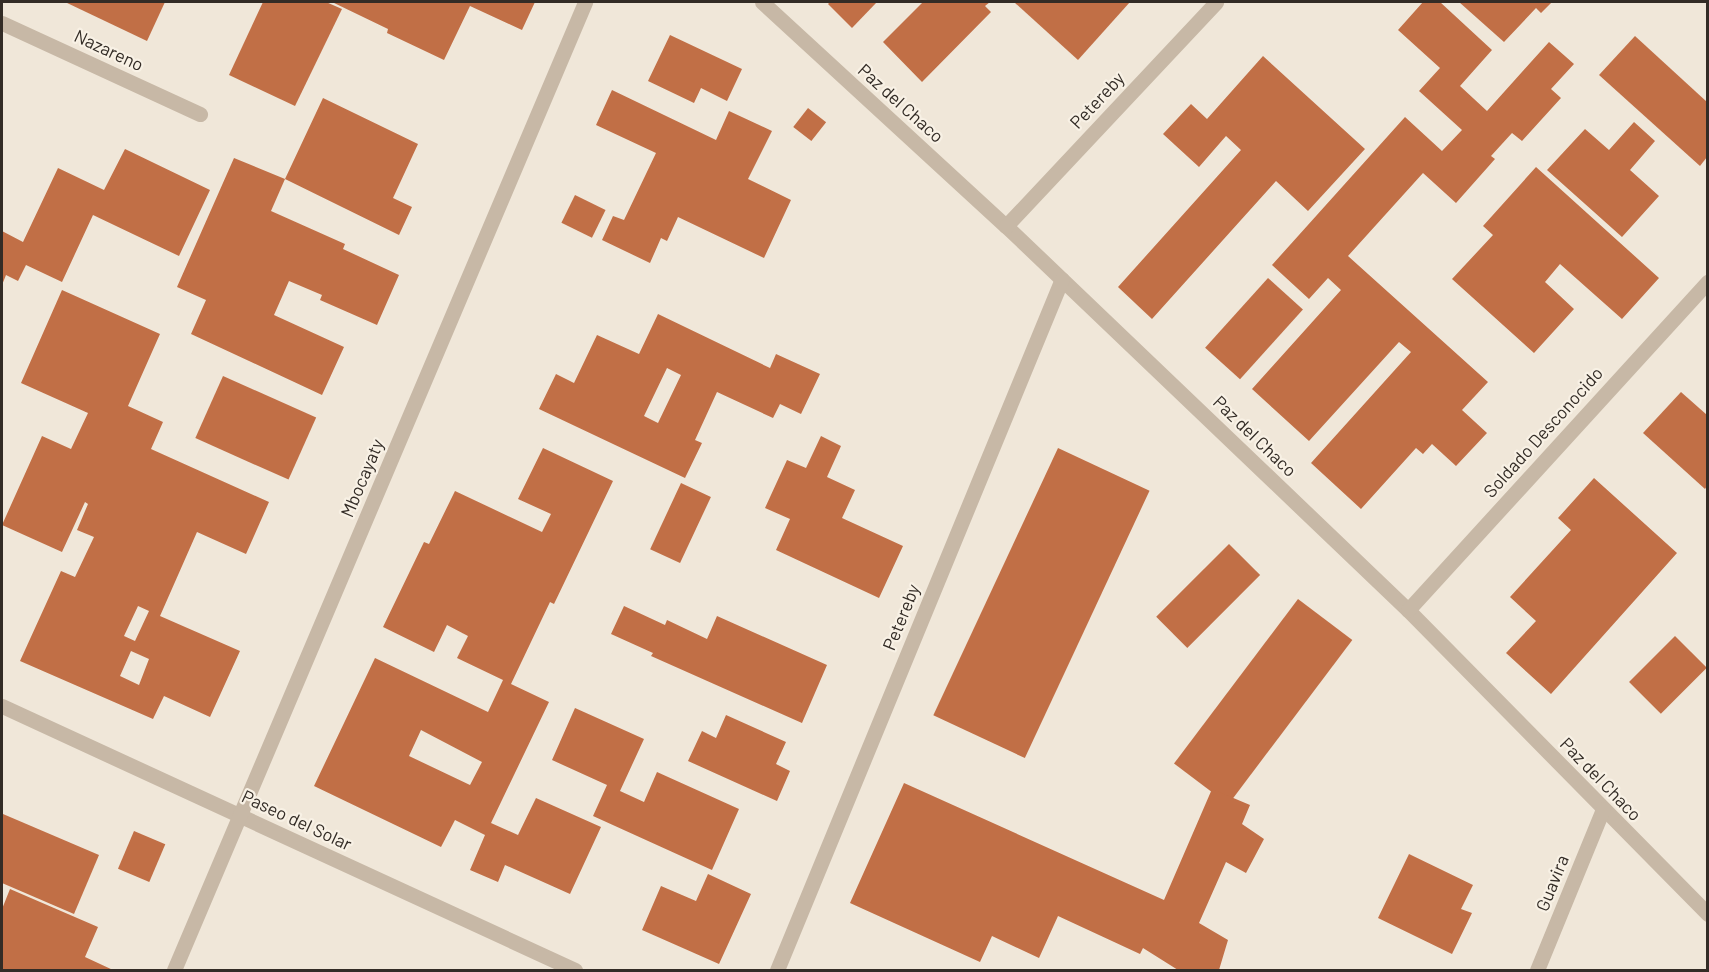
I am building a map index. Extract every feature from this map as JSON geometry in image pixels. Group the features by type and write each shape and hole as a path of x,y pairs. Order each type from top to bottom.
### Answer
{"street":[{"name":"Mbocayaty","path":"174,970 585,2"},
{"name":"Paz del Chaco","path":"762,2 1006,226 1408,610 1707,914"},
{"name":"Petereby","path":"1006,226 1216,2"},
{"name":"Nazareno","path":"2,23 200,114"},
{"name":"Petereby","path":"777,970 1062,279"},
{"name":"Soldado Desconocido","path":"1408,610 1707,281"},
{"name":"Paseo del Solar","path":"2,706 575,970"},
{"name":"Guavira","path":"1537,970 1604,810"}],"building":[{"path":"65,2 165,2 147,41"},
{"path":"263,2 326,2 342,9 295,106 229,75"},
{"path":"332,2 535,2 522,30 470,6 444,60 387,33 388,29"},
{"path":"830,2 877,2 852,28 828,4"},
{"path":"923,2 990,2 985,6 991,12 922,82 883,42"},
{"path":"1014,2 1130,2 1078,60"},
{"path":"1423,2 1440,2 1492,50 1460,86 1487,111 1549,42 1574,64 1551,89 1561,98 1522,141 1512,133 1491,156 1495,159 1456,203 1423,173 1348,256 1488,382 1462,410 1487,433 1456,466 1432,444 1423,454 1416,448 1361,509 1311,463 1411,352 1399,342 1309,441 1252,389 1341,290 1328,278 1309,299 1272,265 1405,117 1442,151 1462,130 1419,91 1440,68 1398,30"},
{"path":"1459,2 1552,2 1541,13 1536,8 1504,42"},
{"path":"670,35 742,69 727,101 701,88 694,103 648,81"},
{"path":"1635,36 1707,102 1707,157 1700,166 1599,75"},
{"path":"1263,56 1365,149 1308,211 1276,181 1152,319 1118,287 1241,150 1226,136 1199,167 1163,134 1191,104 1207,119"},
{"path":"612,90 716,140 729,111 772,131 748,179 791,200 764,258 678,217 667,241 661,238 650,263 602,240 613,216 624,220 656,153 596,125"},
{"path":"323,98 418,144 393,198 412,207 399,235 285,179"},
{"path":"808,108 826,122 811,141 793,127"},
{"path":"1634,122 1655,141 1630,170 1659,196 1622,237 1547,170 1585,129 1609,150"},
{"path":"125,149 210,190 179,256 93,215 62,282 26,265 18,281 6,275 2,285 2,231 23,242 58,168 104,190"},
{"path":"234,158 285,179 271,211 345,244 343,249 399,275 377,325 320,300 322,295 289,281 274,315 344,347 322,395 191,334 206,300 177,287"},
{"path":"1536,167 1659,278 1622,319 1560,264 1545,282 1574,309 1534,353 1452,279 1493,235 1483,226"},
{"path":"575,195 606,210 592,238 561,223"},
{"path":"1268,278 1303,309 1240,379 1205,348"},
{"path":"62,290 160,334 128,406 163,422 151,449 269,502 246,554 197,532 160,616 240,651 210,717 164,696 153,719 20,661 61,571 75,577 94,537 77,530 88,504 85,502 62,552 2,525 42,436 71,449 88,413 21,383","holes":["138,606 149,611 135,641 124,636","131,651 149,659 139,685 120,676"]},
{"path":"658,314 770,368 776,354 820,374 801,414 780,404 773,418 717,392 695,440 702,443 685,478 539,409 556,374 574,383 597,335 639,354","holes":["667,368 681,375 658,423 644,416"]},
{"path":"223,376 316,417 289,480 195,438"},
{"path":"1681,392 1707,415 1707,486 1705,489 1643,433"},
{"path":"821,436 841,446 827,477 855,490 842,518 903,546 879,598 776,550 790,519 765,508 787,460 806,468"},
{"path":"543,448 613,481 554,604 550,602 511,684 549,702 491,823 518,835 536,798 601,827 570,894 505,865 498,882 470,870 485,835 455,820 441,847 314,786 375,658 488,712 503,680 457,658 468,636 447,625 434,652 383,627 424,542 429,544 455,491 542,532 551,514 518,499","holes":["421,730 482,762 470,785 409,756"]},
{"path":"1058,448 1150,491 1025,758 933,715"},
{"path":"1594,478 1677,553 1551,694 1506,653 1536,621 1510,597 1571,530 1558,518"},
{"path":"681,483 711,497 680,563 650,549"},
{"path":"1229,544 1260,575 1187,648 1156,617"},
{"path":"1298,599 1352,640 1228,804 1174,764"},
{"path":"624,606 665,625 667,620 707,639 717,616 827,665 802,723 651,656 653,653 611,634"},
{"path":"1675,636 1707,668 1661,714 1629,682"},
{"path":"575,708 644,739 620,791 644,802 657,772 739,809 712,870 593,816 607,785 552,760"},
{"path":"726,715 786,742 776,764 790,771 777,801 688,761 702,731 716,738"},
{"path":"904,783 1164,900 1212,789 1250,805 1242,824 1264,839 1246,873 1226,862 1199,923 1228,940 1219,970 1178,970 1143,948 1140,954 1058,916 1039,958 992,936 980,962 850,903"},
{"path":"3,814 99,855 74,914 2,883"},
{"path":"134,831 165,844 149,882 118,869"},
{"path":"1409,854 1473,885 1461,909 1472,913 1452,954 1378,918"},
{"path":"708,874 751,894 719,964 642,930 661,886 696,901"},
{"path":"10,889 98,927 85,957 113,970 2,970 2,909"}]}
